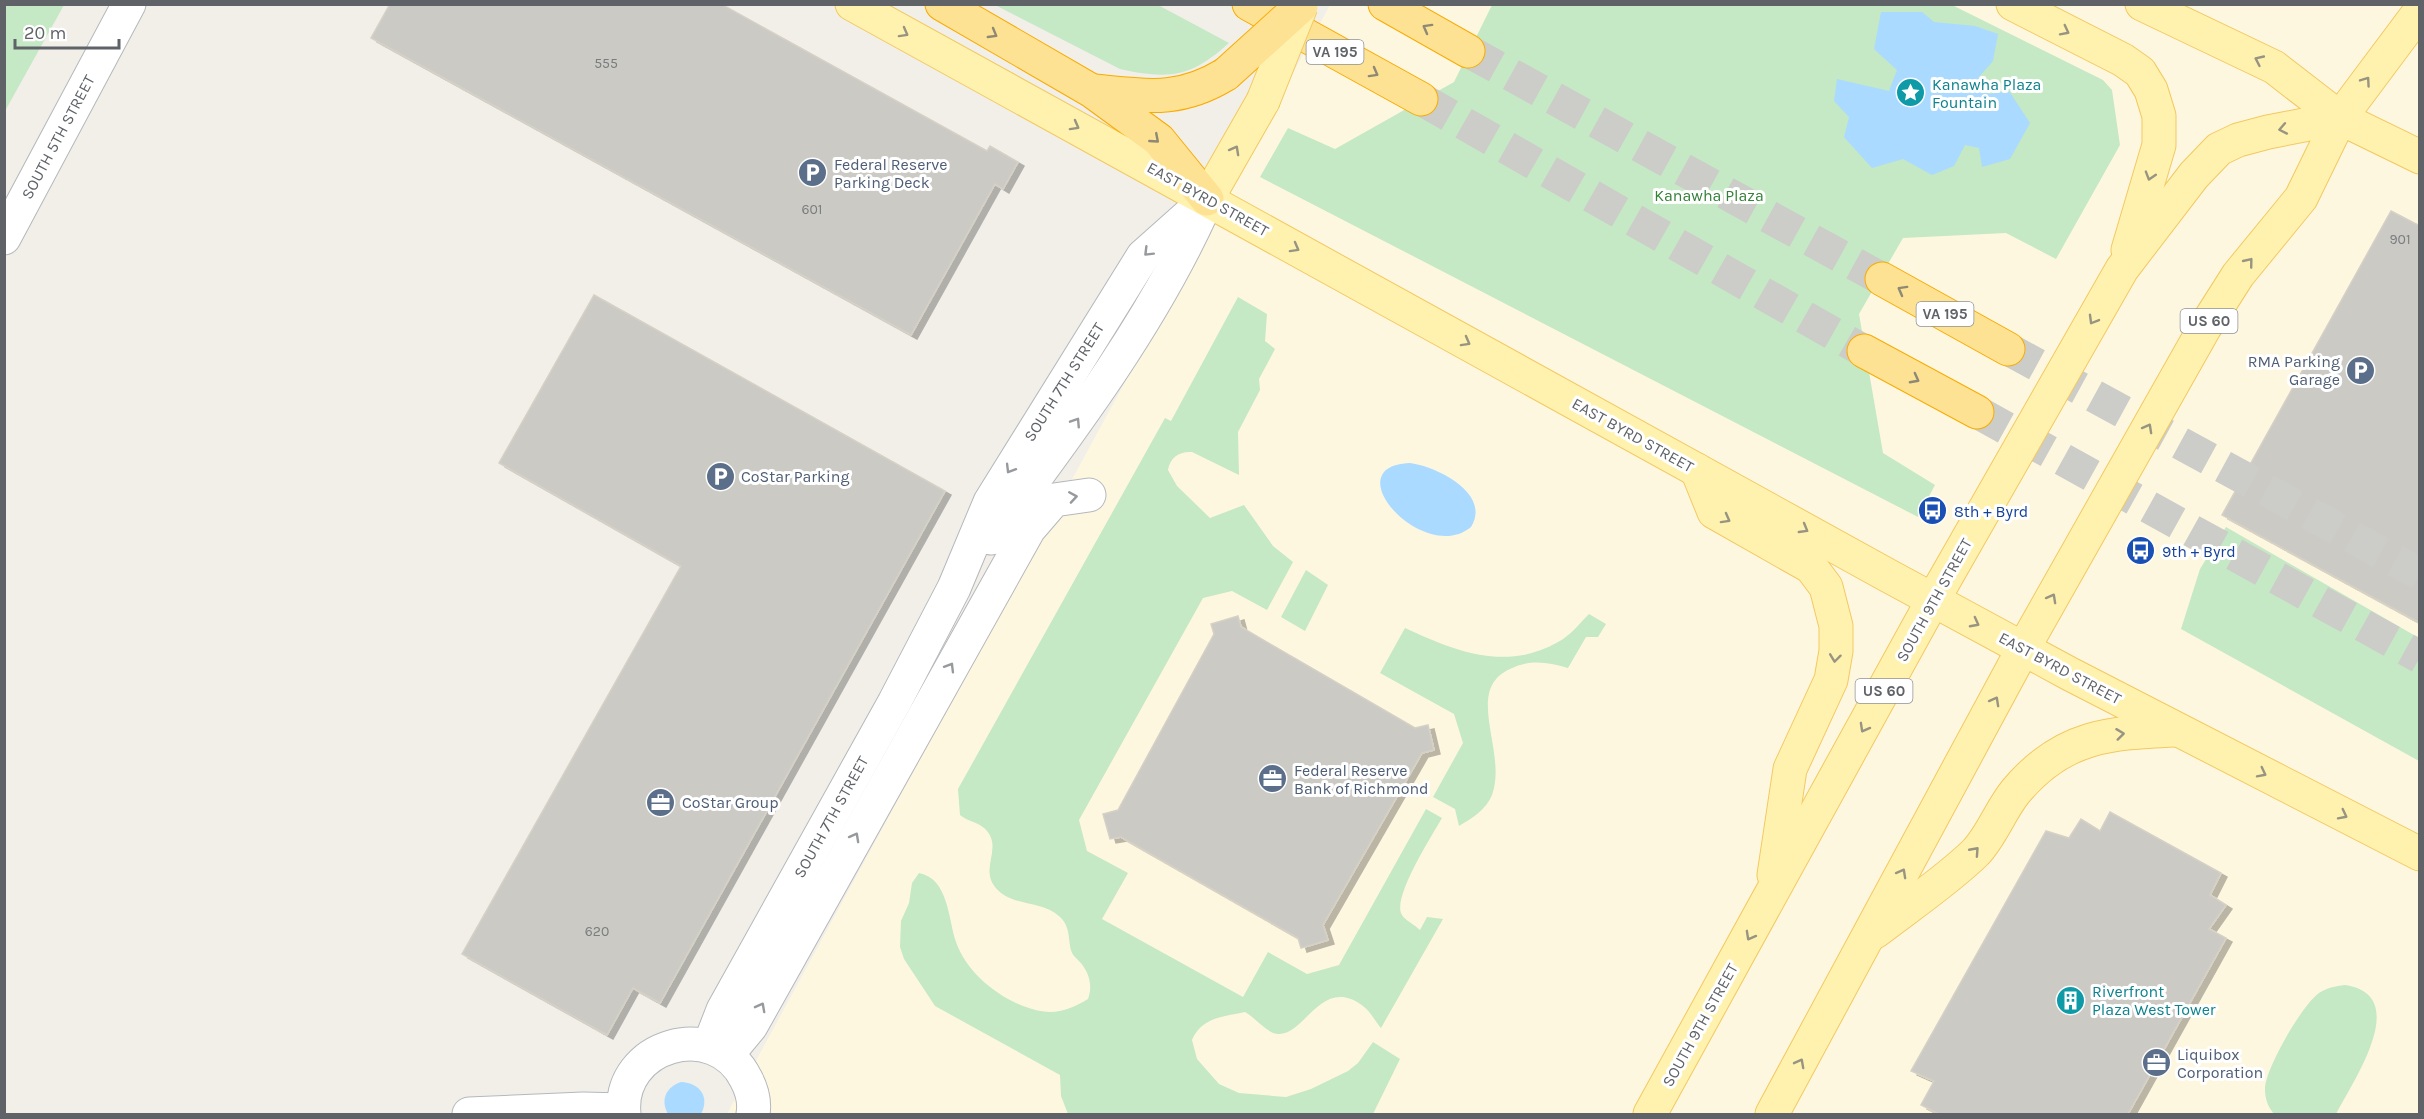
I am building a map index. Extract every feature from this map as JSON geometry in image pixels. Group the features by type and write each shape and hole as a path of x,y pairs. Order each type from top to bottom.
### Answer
{"highway":[{"path":"942,4 1092,90 1159,140 1207,199"},
{"name":"VA 195","path":"1249,4 1421,99"},
{"path":"1385,4 1468,51"},
{"path":"1092,90 1165,97 1205,87 1226,74 1302,5"},
{"name":"VA 195","path":"1882,279 2008,349"},
{"path":"1864,351 1977,412"}],"main road":[{"name":"EAST BYRD STREET","path":"852,4 1933,600 2177,730 2420,854"},
{"name":"US 60","path":"2013,4 2123,60 2140,72 2157,102 2159,145 2122,269"},
{"path":"2142,4 2274,67 2340,118 2420,157"},
{"name":"SOUTH 7TH STREET","path":"1207,199 1263,101 1302,5"},
{"name":"US 60","path":"1772,1114 2024,649 2205,327 2238,275 2301,198 2340,118 2420,11"},
{"name":"SOUTH 9TH STREET","path":"1650,1114 1771,898 1933,600 2122,269 2194,175 2219,149 2248,137 2340,118"},
{"path":"1697,470 1714,512 1798,559 1822,579 1831,600 1836,626 1836,651 1831,680 1790,769 1771,898"},
{"path":"1865,941 1977,851 2016,790 2049,760 2077,743 2103,736 2177,730"}],"street":[{"name":"SOUTH 5TH STREET","path":"4,238 129,4"},
{"name":"SOUTH 7TH STREET","path":"718,1050 723,1010 894,703 954,588 990,502 1143,256 1207,199"},
{"path":"718,1050 751,1026 1029,529 1054,500 1089,495"},
{"path":"469,1114 583,1109 624,1112 627,1086 636,1069 651,1055 669,1046 689,1042 718,1050 742,1070 752,1090 753,1114"}],"shaded area":[{"path":"1330,5 2419,5 2419,1114 727,1114"}],"green space":[{"path":"4,5 64,5 5,111"},
{"path":"995,5 1158,5 1229,43 1203,63 1179,73 1166,75 1137,72 1120,69"},
{"name":"Kanawha Plaza","path":"1492,5 1952,5 2103,80 2112,90 2120,145 2056,259 2006,233 1903,238 1859,314 1883,453 1935,485 1918,517 1260,177 1288,128 1335,149 1454,82"},
{"path":"1238,297 1267,314 1265,341 1275,349 1259,379 1260,390 1238,432 1239,475 1192,452 1176,456 1168,470 1177,486 1210,518 1244,505 1273,546 1293,562 1267,610 1232,591 1203,598 1079,820 1087,851 1128,873 1102,919 1243,997 1268,952 1307,974 1339,965 1426,809 1442,818 1407,881 1400,907 1403,917 1420,930 1427,917 1443,919 1381,1028 1363,1006 1347,998 1334,998 1322,1003 1292,1029 1282,1034 1271,1032 1245,1012 1207,1022 1196,1032 1192,1040 1197,1059 1219,1084 1239,1093 1286,1097 1311,1089 1348,1071 1358,1063 1373,1042 1400,1059 1373,1114 1068,1114 1061,1096 1060,1075 935,1006 904,959 900,947 901,921 909,903 912,883 919,873 929,877 942,891 961,953 974,972 992,989 1023,1006 1049,1012 1064,1010 1088,999 1090,982 1088,976 1073,954 1067,927 1060,917 1052,911 1010,898 995,887 990,873 991,838 984,828 960,815 958,789 1165,418 1171,421"},
{"path":"2226,527 2419,638 2419,761 2181,629 2200,569"},
{"path":"1306,570 1328,585 1305,631 1281,617"},
{"path":"1589,614 1606,624 1598,637 1586,637 1568,668 1546,663 1525,664 1510,669 1496,679 1490,692 1488,707 1495,760 1492,795 1474,817 1459,826 1455,809 1433,797 1463,743 1454,714 1380,673 1405,628 1443,644 1481,655 1519,656 1539,651 1562,639"},
{"path":"2345,985 2365,992 2375,1005 2377,1022 2364,1061 2336,1114 2274,1114 2267,1103 2265,1089 2271,1067 2294,1023 2319,993"}],"water":[{"name":"Kanawha Plaza Fountain","path":"1881,12 1922,12 1934,22 1975,26 1998,34 1993,61 1978,78 1989,94 2009,91 2030,123 2010,159 1982,167 1979,148 1965,145 1954,166 1932,175 1903,159 1872,168 1844,137 1849,117 1834,101 1837,79 1889,91 1897,70 1874,49"},
{"path":"1410,463 1433,469 1458,483 1468,493 1474,503 1475,515 1471,527 1452,536 1431,534 1411,525 1394,511 1383,495 1380,480 1389,468"},
{"path":"681,1082 693,1085 702,1092 704,1108 701,1114 668,1114 665,1104 666,1095 672,1087"}],"building":[{"name":"Federal Reserve Parking Deck","path":"390,4 721,4 987,151 990,146 1018,162 1003,189 995,184 911,335 371,38"},
{"name":"RMA Parking Garage","path":"2391,211 2420,226 2420,623 2222,515"},
{"path":"594,295 945,491 660,1003 633,988 607,1035 462,954 681,566 499,463"},
{"path":"1238,616 1241,627 1415,728 1428,725 1434,750 1422,753 1323,925 1328,940 1301,948 1298,938 1121,837 1110,839 1103,814 1118,810 1214,634 1211,624"},
{"name":"Riverfront Plaza West Tower","path":"2110,812 2221,873 2210,895 2226,905 2209,929 2226,938 2128,1114 1939,1114 1921,1105 1934,1081 1911,1071 2046,831 2069,838 2081,819 2100,831"}],"tunnel":[{"path":"1468,51 1882,279"},
{"path":"1421,99 1864,351"},
{"path":"2008,349 2420,574"},
{"path":"1977,412 2420,657"}],"place":[{"name":"Kanawha Plaza Fountain","path":"1911,93"},
{"name":"Federal Reserve Parking Deck","path":"813,173"},
{"name":"RMA Parking Garage","path":"2361,370"},
{"name":"CoStar Parking","path":"720,476"},
{"name":"8th + Byrd","path":"1933,511"},
{"name":"9th + Byrd","path":"2141,551"},
{"name":"Federal Reserve Bank of Richmond","path":"1273,779"},
{"name":"CoStar Group","path":"661,802"},
{"name":"Riverfront Plaza West Tower","path":"2071,1000"},
{"name":"Liquibox Corporation","path":"2156,1063"}]}
